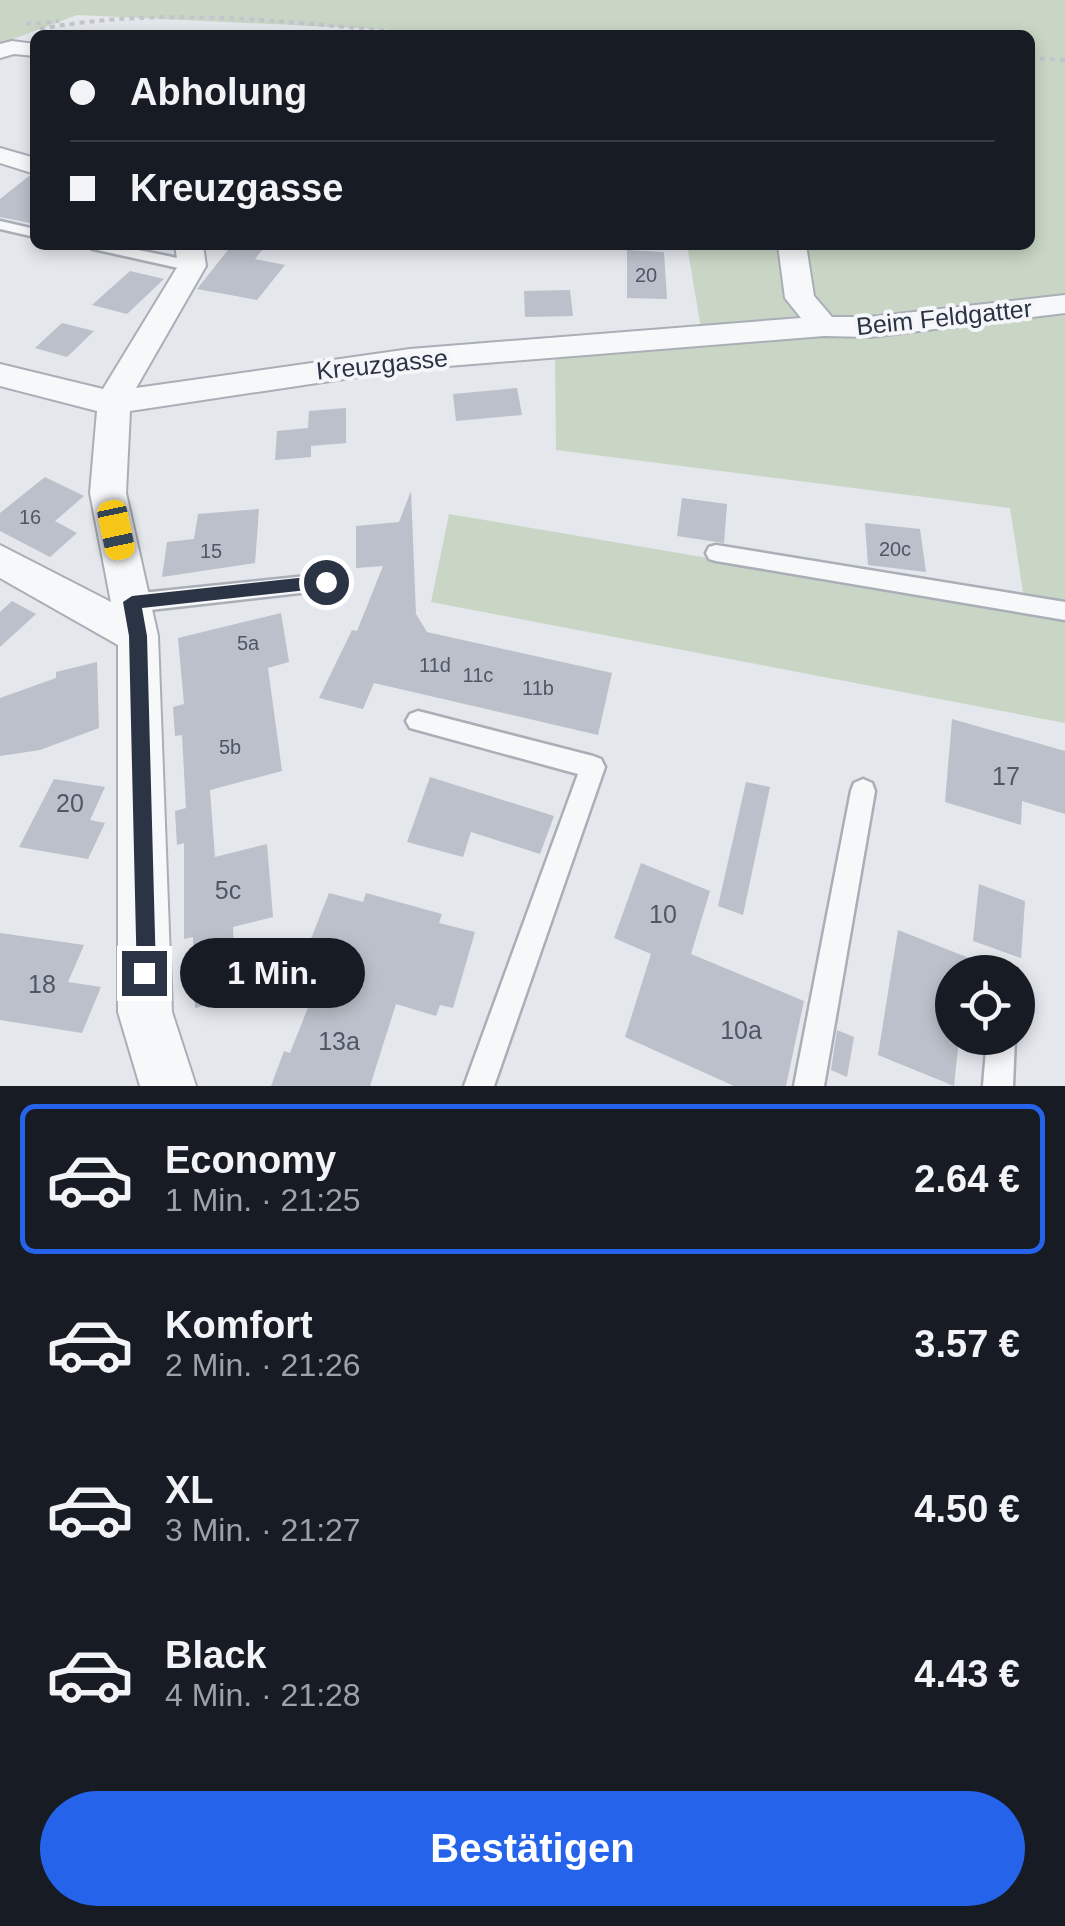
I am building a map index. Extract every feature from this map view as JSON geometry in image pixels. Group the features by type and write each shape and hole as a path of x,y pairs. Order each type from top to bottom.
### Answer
{"street":[{"path":"0,155 30,164"},
{"path":"793,250 800,298 824,326"},
{"path":"168,1086 145,1012 135,619 108,493 114,402 190,256"},
{"name":"Beim Feldgatter","path":"652,340 824,326 870,327 1065,304"},
{"name":"Kreuzgasse","path":"0,374 68,395 114,402 410,359 652,340"},
{"path":"0,560 135,619"}],"lane":[{"path":"0,225 30,231"},
{"path":"137,250 190,256"},
{"path":"716,553 1065,611"},
{"path":"135,619 326,582"},
{"path":"418,721 593,767 479,1086"},
{"path":"809,1086 864,791"},
{"path":"998,1086 1001,1055"}],"path":[{"path":"20,24 102,16 303,23 375,30"},
{"path":"39,30 76,20"},
{"path":"6,49 30,33"},
{"path":"1035,58 1065,60"}],"green space":[{"path":"0,0 1065,0 1065,723 431,602 449,514 1026,612 1010,508 556,450 555,359 704,347 688,250 1035,250 1035,30 395,30 77,15 0,44"}],"building":[{"path":"30,176 30,223 0,217 0,199"},
{"path":"228,250 262,250 255,259 285,265 257,300 197,289"},
{"path":"627,250 664,252 667,299 627,298"},
{"path":"130,271 164,279 127,314 92,305"},
{"path":"570,290 573,316 525,317 524,291"},
{"path":"62,323 94,331 67,357 35,348"},
{"path":"517,388 522,415 456,421 453,394"},
{"path":"346,408 346,443 311,446 311,457 275,460 277,431 308,428 309,411"},
{"path":"45,477 84,496 55,521 77,533 50,557 0,531 0,513"},
{"path":"411,491 416,614 427,632 612,673 598,735 374,683 363,709 319,698 352,630 357,631 383,566 356,568 356,526 399,522"},
{"path":"682,498 727,504 724,543 677,536"},
{"path":"259,509 255,563 162,577 167,542 194,539 198,514"},
{"path":"865,523 920,529 926,572 868,565"},
{"path":"12,601 36,614 0,647 0,612"},
{"path":"281,613 289,662 268,668 282,771 210,790 215,857 267,844 273,917 233,927 236,997 195,1008 193,937 184,939 184,843 177,845 175,811 186,808 182,735 175,736 173,707 184,704 178,638"},
{"path":"97,662 99,728 40,750 0,756 0,698 56,678 56,672"},
{"path":"952,719 1065,751 1065,814 1022,801 1021,825 945,802"},
{"path":"430,777 554,816 540,854 471,832 463,857 407,842"},
{"path":"54,779 105,787 90,820 105,823 88,859 19,847"},
{"path":"746,782 770,787 743,915 718,906"},
{"path":"641,863 710,891 691,954 804,1001 786,1086 734,1086 625,1037 651,954 614,938"},
{"path":"979,884 1025,901 1021,955 973,941"},
{"path":"329,893 363,902 366,893 442,914 439,923 475,932 453,1008 440,1005 436,1016 396,1004 370,1086 271,1086 284,1051 290,1053 318,982 318,970 301,964"},
{"path":"898,930 961,955 935,955 935,1055 957,1055 954,1086 878,1055"},
{"path":"0,933 84,945 68,982 101,987 82,1033 0,1020"},
{"path":"837,1030 854,1037 847,1077 831,1070"}],"route":[{"path":"144,973 138,636 132,602 326,582"}]}
